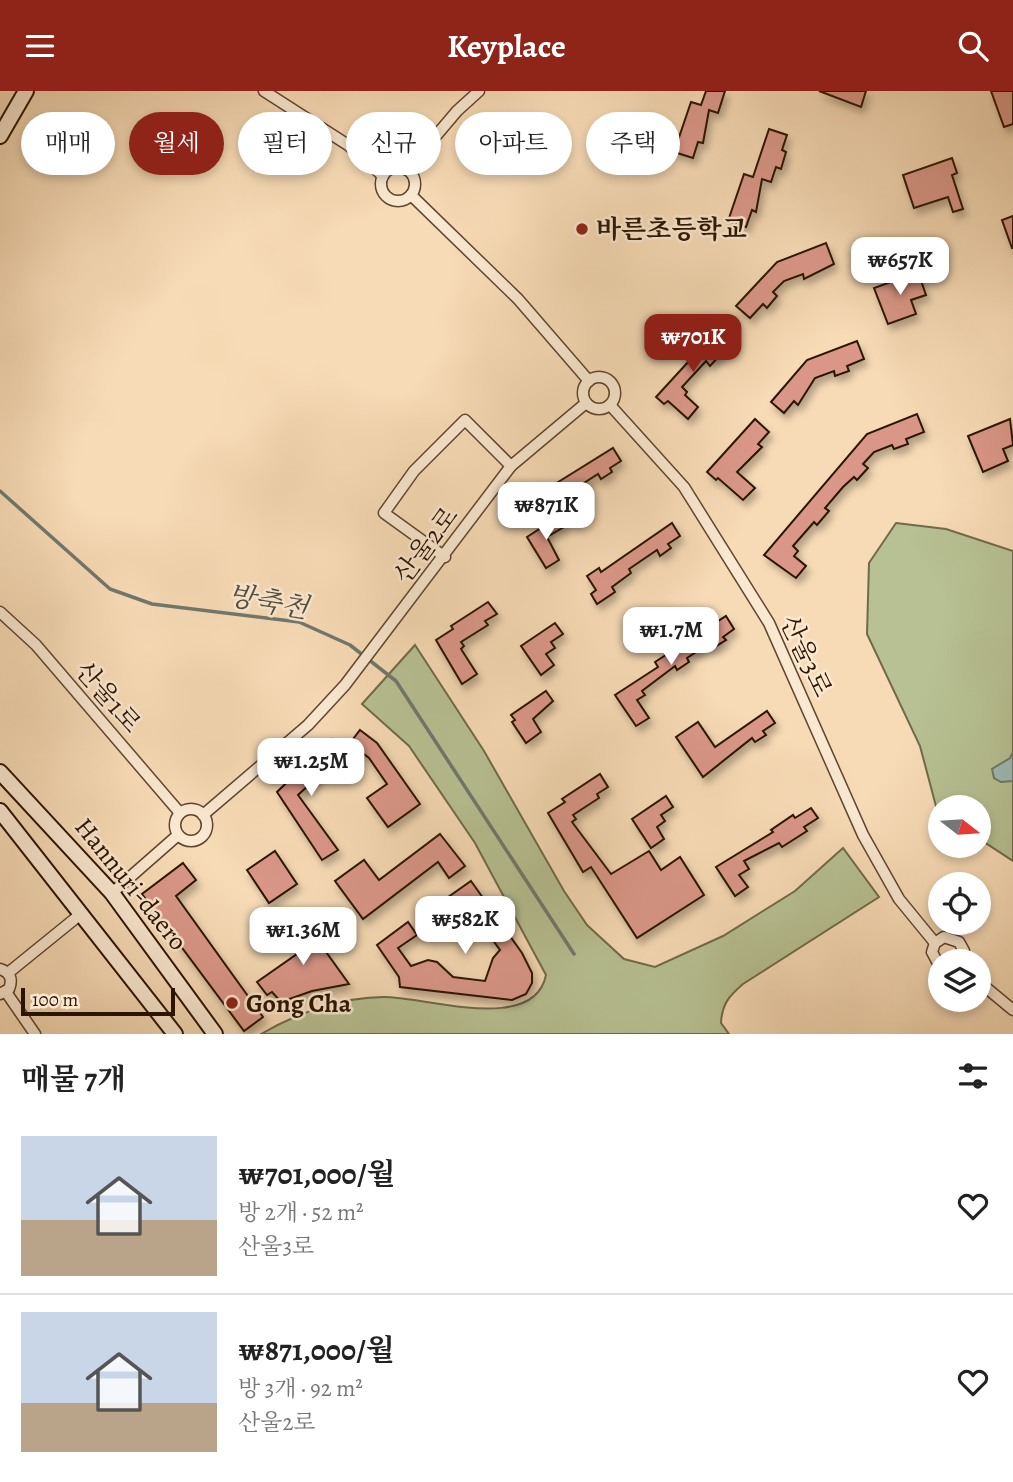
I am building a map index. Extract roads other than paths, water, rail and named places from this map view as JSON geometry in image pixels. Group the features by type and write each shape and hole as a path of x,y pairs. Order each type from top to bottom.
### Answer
{"street":[{"path":"0,136 26,91"},
{"path":"264,91 348,145 383,176 381,188 386,197 397,201 411,195 415,182 410,175"},
{"path":"441,130 479,91"},
{"path":"411,195 518,299 589,381"},
{"path":"601,377 610,382 615,391 610,405 595,409 586,403 583,393 589,381 601,377"},
{"name":"산울2로","path":"203,815 307,725 345,685 511,465 586,403"},
{"name":"산울3로","path":"610,405 684,488 769,623 863,835 899,899 935,943"},
{"path":"444,557 384,513 414,471 464,420 511,465"},
{"name":"산울1로","path":"0,613 36,646 180,813"},
{"name":"Hannuri-daero","path":"0,772 111,893 215,1034"},
{"path":"193,809 203,815 206,829 201,838 191,841 178,835 175,824 180,813 193,809"},
{"name":"Hannuri-daero","path":"0,811 175,1034"},
{"path":"111,893 178,835"},
{"path":"36,1034 3,993 11,985 4,971 82,913"},
{"path":"934,949 935,943 944,937 955,939 962,949"},
{"path":"991,992 1013,1010"}],"water":[{"path":"1013,752 1013,781 1001,782 994,778 992,769 1010,758"}],"waterway":[{"name":"방축천","path":"0,491 110,589 152,604 299,622 350,645 396,681 574,954"}],"place":[{"name":"바른초등학교","path":"582,229"},
{"name":"Gong Cha","path":"232,1003"}]}
